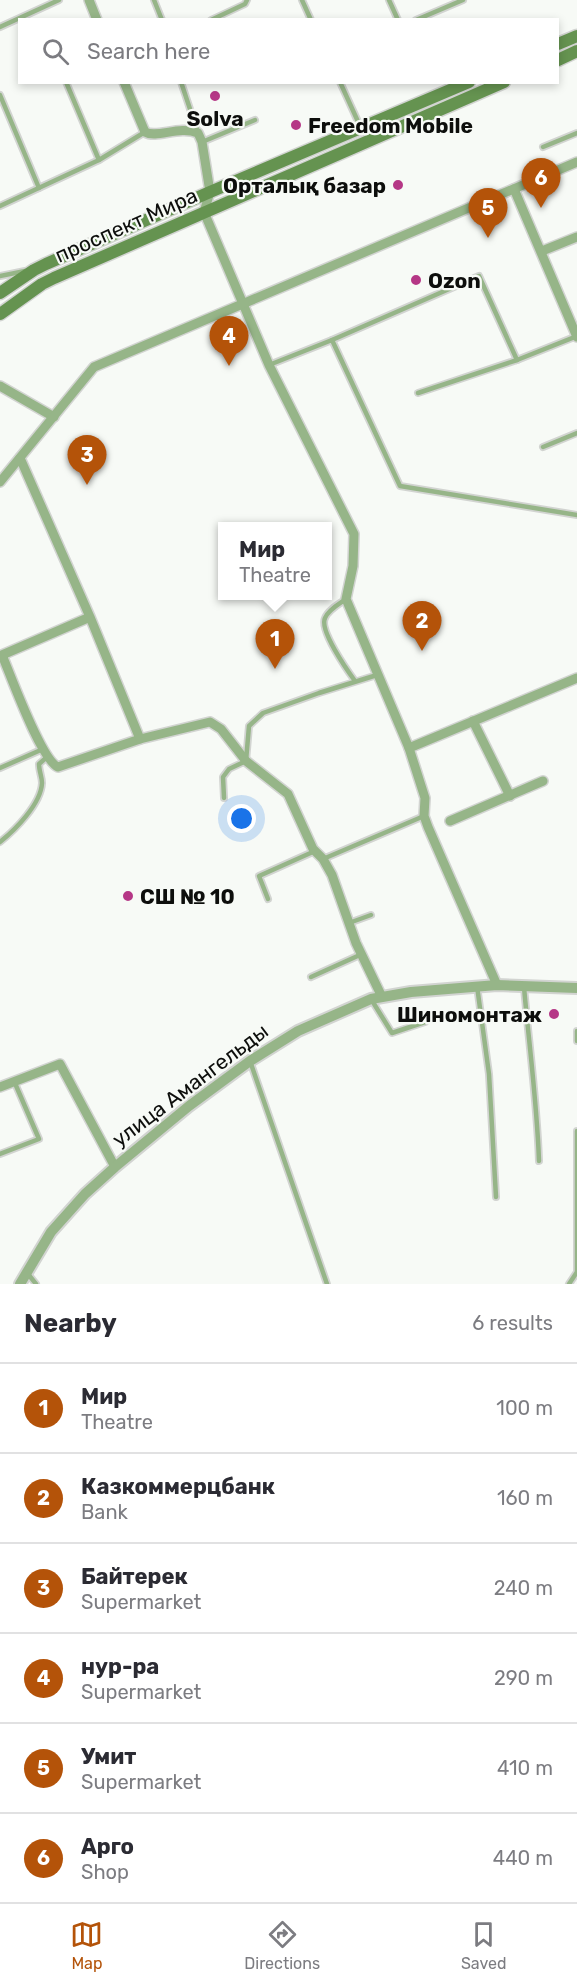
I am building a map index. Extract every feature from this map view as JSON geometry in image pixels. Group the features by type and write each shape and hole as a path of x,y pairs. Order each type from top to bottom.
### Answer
{"main road":[{"path":"559,44 577,36"},
{"path":"559,60 577,51"},
{"name":"проспект Мира","path":"0,293 34,270 464,84"},
{"name":"проспект Мира","path":"0,314 42,284 499,84"}],"street":[{"path":"89,0 96,18"},
{"path":"125,84 145,132 153,134 181,129 200,137 210,192 204,212 269,365 354,534 353,566 346,599 409,748 425,798 424,816 497,985"},
{"path":"0,482 94,367 577,162"},
{"path":"514,189 577,336"},
{"path":"542,251 577,237"},
{"path":"0,386 54,417"},
{"path":"20,458 90,617 140,739"},
{"path":"90,617 1,655 51,764 58,767 140,739 210,723 221,729 246,761 288,794 315,851 323,859 332,875 376,998"},
{"path":"409,748 577,678"},
{"path":"473,721 510,796"},
{"path":"450,822 543,781"},
{"name":"улица Амангельды","path":"20,1284 51,1232 85,1194 189,1106 250,1061 298,1031 376,998 411,992 497,985 577,988"},
{"path":"0,1087 60,1064 115,1167"}],"lane":[{"path":"20,18 59,0"},
{"path":"154,0 161,18"},
{"path":"215,18 245,4 247,0"},
{"path":"302,0 310,18"},
{"path":"389,0 397,18"},
{"path":"421,18 463,0"},
{"path":"0,27 18,19"},
{"path":"67,84 99,160"},
{"path":"182,84 200,137 255,120"},
{"path":"341,84 361,128"},
{"path":"0,95 39,188"},
{"path":"0,206 99,160 145,132"},
{"path":"543,147 577,133"},
{"path":"0,276 34,270"},
{"path":"269,365 479,276 517,360"},
{"path":"418,393 517,360 577,336"},
{"path":"332,340 400,486 577,515"},
{"path":"543,447 577,433"},
{"path":"346,599 325,616 323,622 326,632 355,681"},
{"path":"224,798 223,777 229,769 246,761 249,726 263,713 378,675"},
{"path":"0,768 45,753"},
{"path":"0,842 18,828 39,795 42,783 39,764 45,753"},
{"path":"323,859 424,816"},
{"path":"268,899 260,876 315,851"},
{"path":"349,923 371,915"},
{"path":"311,977 362,954"},
{"path":"524,985 531,1045 539,1161"},
{"path":"477,986 489,1074 496,1197"},
{"path":"376,998 392,1033 425,1022"},
{"path":"577,1031 577,1041"},
{"path":"250,1061 327,1284"},
{"path":"0,1154 39,1139 14,1081"},
{"path":"569,1284 577,1272 577,1131"},
{"path":"26,1272 36,1284"}],"place":[{"name":"Solva","path":"215,96"},
{"name":"Freedom Mobile","path":"296,125"},
{"name":"Орталық базар","path":"398,185"},
{"name":"Арго","path":"541,208"},
{"name":"Умит","path":"488,238"},
{"name":"Ozon","path":"416,280"},
{"name":"нур-ра","path":"229,366"},
{"name":"Байтерек","path":"87,485"},
{"name":"Казкоммерцбанк","path":"422,651"},
{"name":"Мир","path":"275,669"},
{"name":"СШ № 10","path":"128,896"},
{"name":"Шиномонтаж","path":"554,1014"}]}
